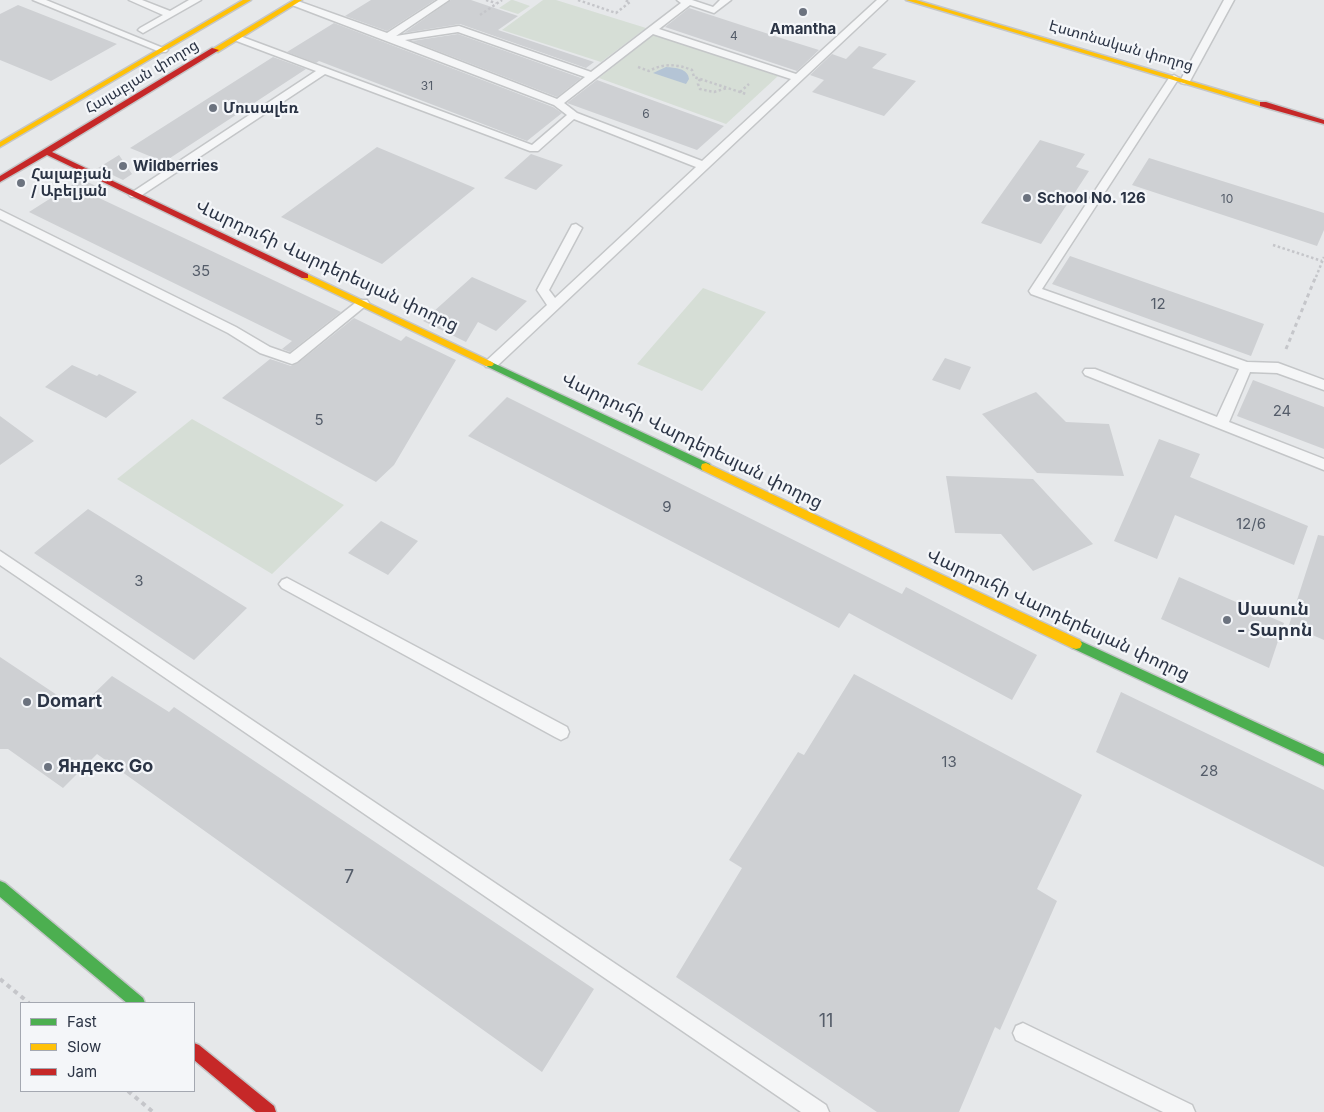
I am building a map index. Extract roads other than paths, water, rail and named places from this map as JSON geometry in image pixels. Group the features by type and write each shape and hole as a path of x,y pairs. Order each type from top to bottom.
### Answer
{"street":[{"name":"Հալաբյան փողոց","path":"0,145 248,0"},
{"name":"Էստոնական փողոց","path":"910,0 1324,122"},
{"name":"Հալաբյան փողոց","path":"0,180 297,1"},
{"name":"Վարդուհի Վարդերեսյան փողոց","path":"46,152 1324,760"},
{"path":"0,888 137,1002"},
{"path":"195,1051 268,1112"}],"lane":[{"path":"38,0 162,50"},
{"path":"134,0 170,14"},
{"path":"142,30 196,0"},
{"path":"391,38 444,0"},
{"path":"558,103 652,30 685,1 714,10 726,0"},
{"path":"491,364 882,0"},
{"path":"1229,0 1180,79 1035,291 1246,367 1278,368 1324,385"},
{"path":"297,1 558,103 573,115 704,166"},
{"path":"391,38 459,29 592,76"},
{"path":"652,30 798,78"},
{"path":"237,38 534,149 573,115"},
{"path":"135,195 323,71"},
{"path":"0,214 232,330 265,350 292,359 363,303"},
{"path":"554,306 543,290 576,228"},
{"path":"1221,424 1246,367"},
{"path":"1090,372 1324,465"},
{"path":"0,557 819,1112"},
{"path":"287,584 561,732"},
{"path":"1023,1033 1185,1112"}],"water":[{"path":"666,67 684,71 689,79 686,84 653,73"}],"place":[{"name":"Amantha","path":"803,12"},
{"name":"Մուսալեռ","path":"213,108"},
{"name":"Wildberries","path":"123,166"},
{"name":"Հալաբյան / Աբելյան","path":"21,183"},
{"name":"School No. 126","path":"1027,198"},
{"name":"Սասուն - Տարոն","path":"1227,620"},
{"name":"Domart","path":"27,702"},
{"name":"Яндекс Go","path":"48,767"}]}
